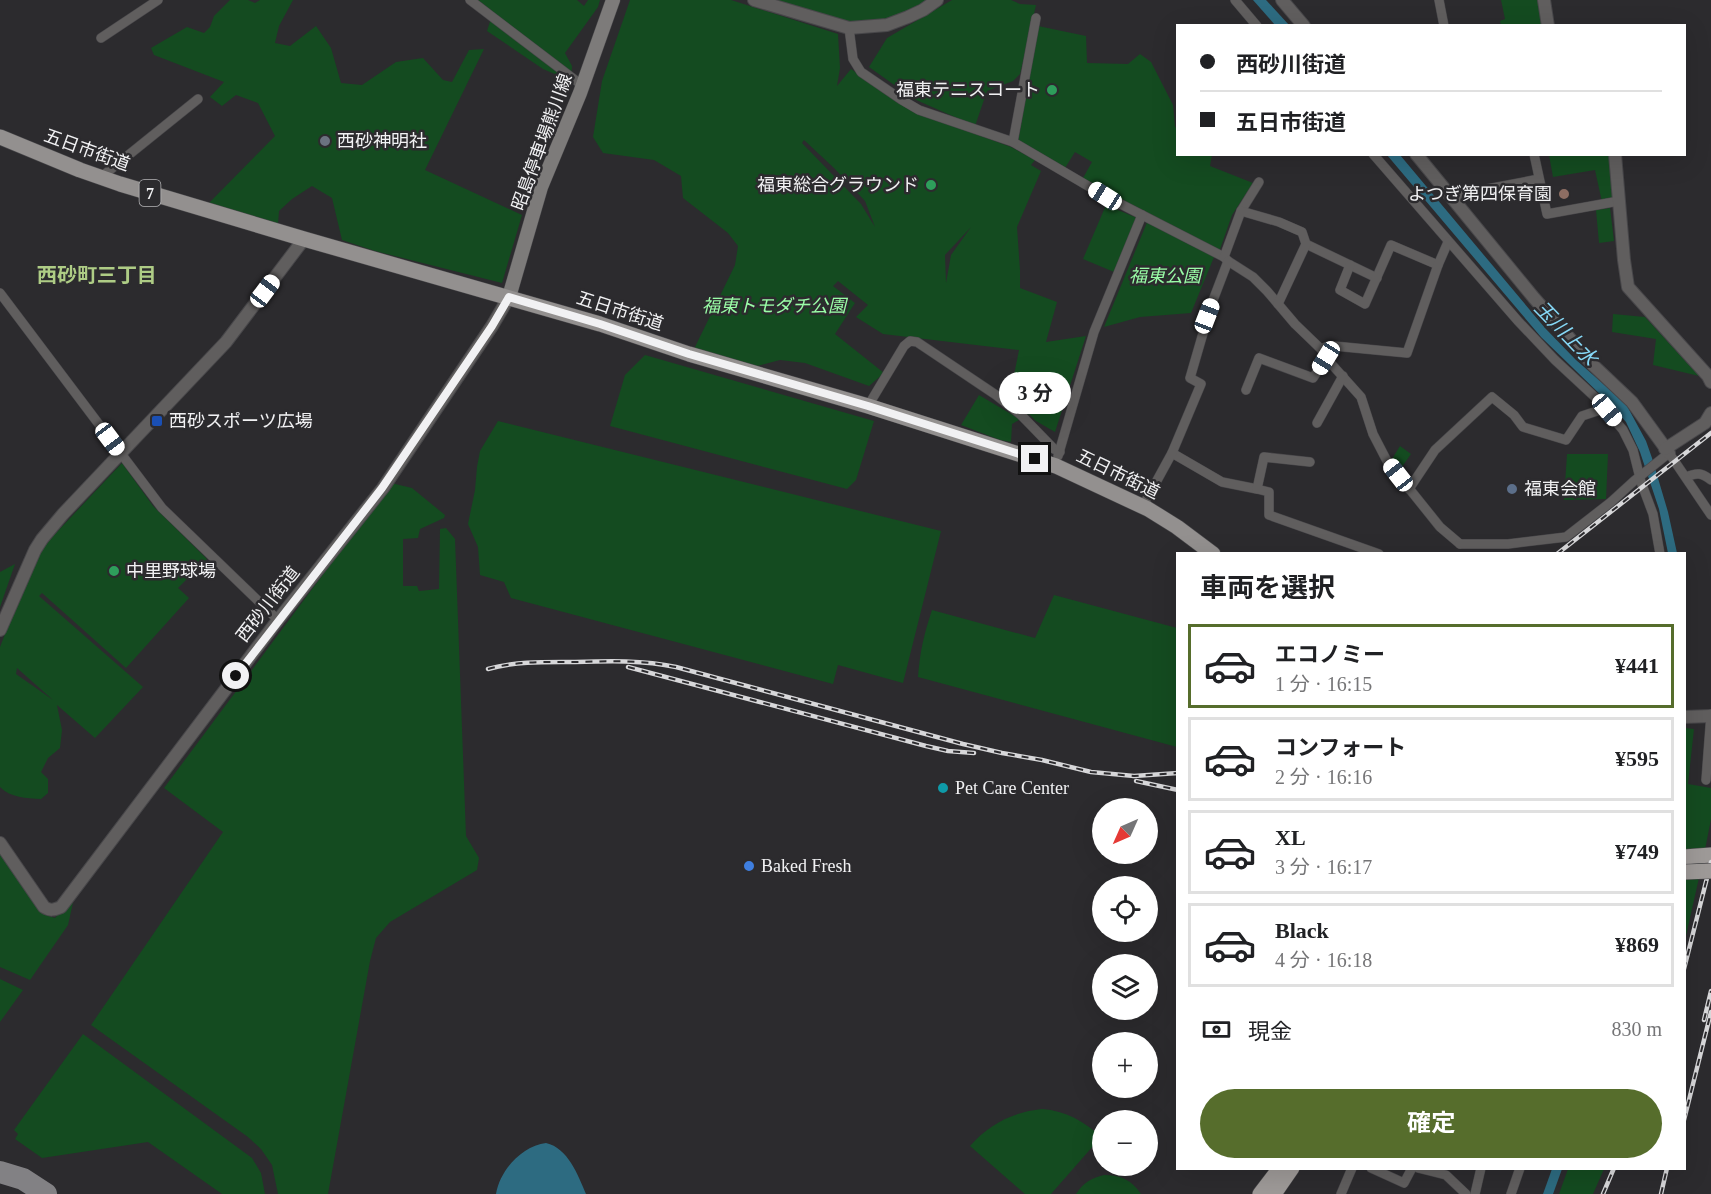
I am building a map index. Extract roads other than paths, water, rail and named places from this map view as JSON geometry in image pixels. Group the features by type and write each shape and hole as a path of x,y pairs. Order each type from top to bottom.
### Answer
{"highway":[{"path":"1686,857 1711,855"},
{"path":"1686,872 1711,871"},
{"path":"1260,1194 1278,1170"},
{"path":"1274,1194 1291,1170"}],"main road":[{"name":"昭島停車場熊川線","path":"509,297 541,187 583,86 613,0"},
{"name":"五日市街道","path":"0,137 100,178 600,324 689,354 1058,459 1143,506 1177,527 1210,552"}],"street":[{"path":"101,38 158,0"},
{"path":"470,0 583,86"},
{"path":"754,0 849,28 887,25 915,14 937,0"},
{"path":"1234,0 1255,24"},
{"path":"1282,0 1302,24"},
{"path":"1439,0 1444,24"},
{"path":"1545,0 1548,24"},
{"path":"1013,142 1036,18"},
{"path":"849,28 853,59 861,72 902,100 920,110 1013,142 1105,196 1226,259 1253,277 1321,349 1326,358 1361,398 1373,434 1387,461 1459,549 1566,537 1705,423 1711,413"},
{"path":"100,178 198,99"},
{"path":"1375,156 1518,321 1607,410 1628,438 1653,514 1660,552"},
{"path":"1418,156 1534,298 1594,366 1632,402 1665,454 1709,508"},
{"path":"1534,156 1547,214 1619,201"},
{"path":"1615,156 1628,287 1711,382"},
{"path":"1450,196 1539,179"},
{"path":"1143,506 1172,453 1201,384 1190,378 1241,211 1258,182"},
{"path":"1241,211 1279,222 1302,232 1306,244 1278,304"},
{"path":"1058,459 1094,332 1142,215"},
{"path":"0,630 42,539 226,342 304,239"},
{"path":"1321,349 1334,346 1407,353 1448,242"},
{"path":"1306,244 1377,278"},
{"path":"1350,265 1340,290 1365,304 1391,245 1438,265"},
{"path":"0,294 162,508 278,620"},
{"name":"西砂川街道","path":"0,843 44,906 48,910 61,907 278,620 382,488 492,326 509,297"},
{"path":"868,406 904,346 910,341 916,342 996,394 1021,415 1054,450 1058,459"},
{"path":"1246,390 1259,358 1313,378 1326,358"},
{"path":"1317,423 1343,376"},
{"path":"1409,489 1435,450 1492,397 1514,415 1523,427 1566,440 1582,416 1607,410"},
{"path":"1172,453 1222,482 1269,492 1269,515 1373,552"},
{"path":"1257,489 1264,457 1310,462"},
{"path":"1686,477 1693,473 1703,474 1711,480"},
{"path":"1686,717 1711,715 1706,780"},
{"path":"1341,1194 1351,1170"},
{"path":"1375,1170 1404,1183 1411,1170"},
{"path":"1425,1170 1446,1176 1466,1194"},
{"path":"1475,1194 1480,1170"},
{"path":"1511,1194 1519,1170"}],"water":[{"path":"1253,0 1266,0 1288,24 1274,24"},
{"path":"1388,156 1401,156 1545,328 1575,359 1626,404 1646,441 1652,458 1677,552 1668,552 1659,509 1640,452 1626,422 1541,337"},
{"path":"546,1143 554,1146 566,1156 576,1171 586,1194 496,1194 507,1168 521,1154"},
{"path":"1552,1170 1562,1170 1553,1194 1543,1194"}],"railway":[{"path":"1560,552 1711,433"},
{"path":"488,669 542,662 651,663 676,667 963,744 1091,772 1134,776 1176,773"},
{"path":"628,667 926,746 974,753"},
{"path":"1136,781 1176,790"},
{"path":"1686,961 1711,862"},
{"path":"1704,1020 1711,991"},
{"path":"1686,1112 1711,1012"},
{"path":"1603,1194 1613,1170"},
{"path":"1661,1194 1667,1170"}],"place":[{"name":"福東テニスコート","path":"1052,90"},
{"name":"西砂神明社","path":"325,141"},
{"name":"福東総合グラウンド","path":"931,185"},
{"name":"よつぎ第四保育園","path":"1564,194"},
{"name":"西砂スポーツ広場","path":"157,421"},
{"name":"福東会館","path":"1512,489"},
{"name":"中里野球場","path":"114,571"},
{"name":"Pet Care Center","path":"943,788"},
{"name":"Baked Fresh","path":"749,866"}],"district":[{"name":"西砂町三丁目","path":"97,275"}],"park label":[{"name":"福東公園","path":"1165,276"},
{"name":"福東トモダチ公園","path":"774,306"}],"water label":[{"name":"玉川上水","path":"1566,333"}]}
